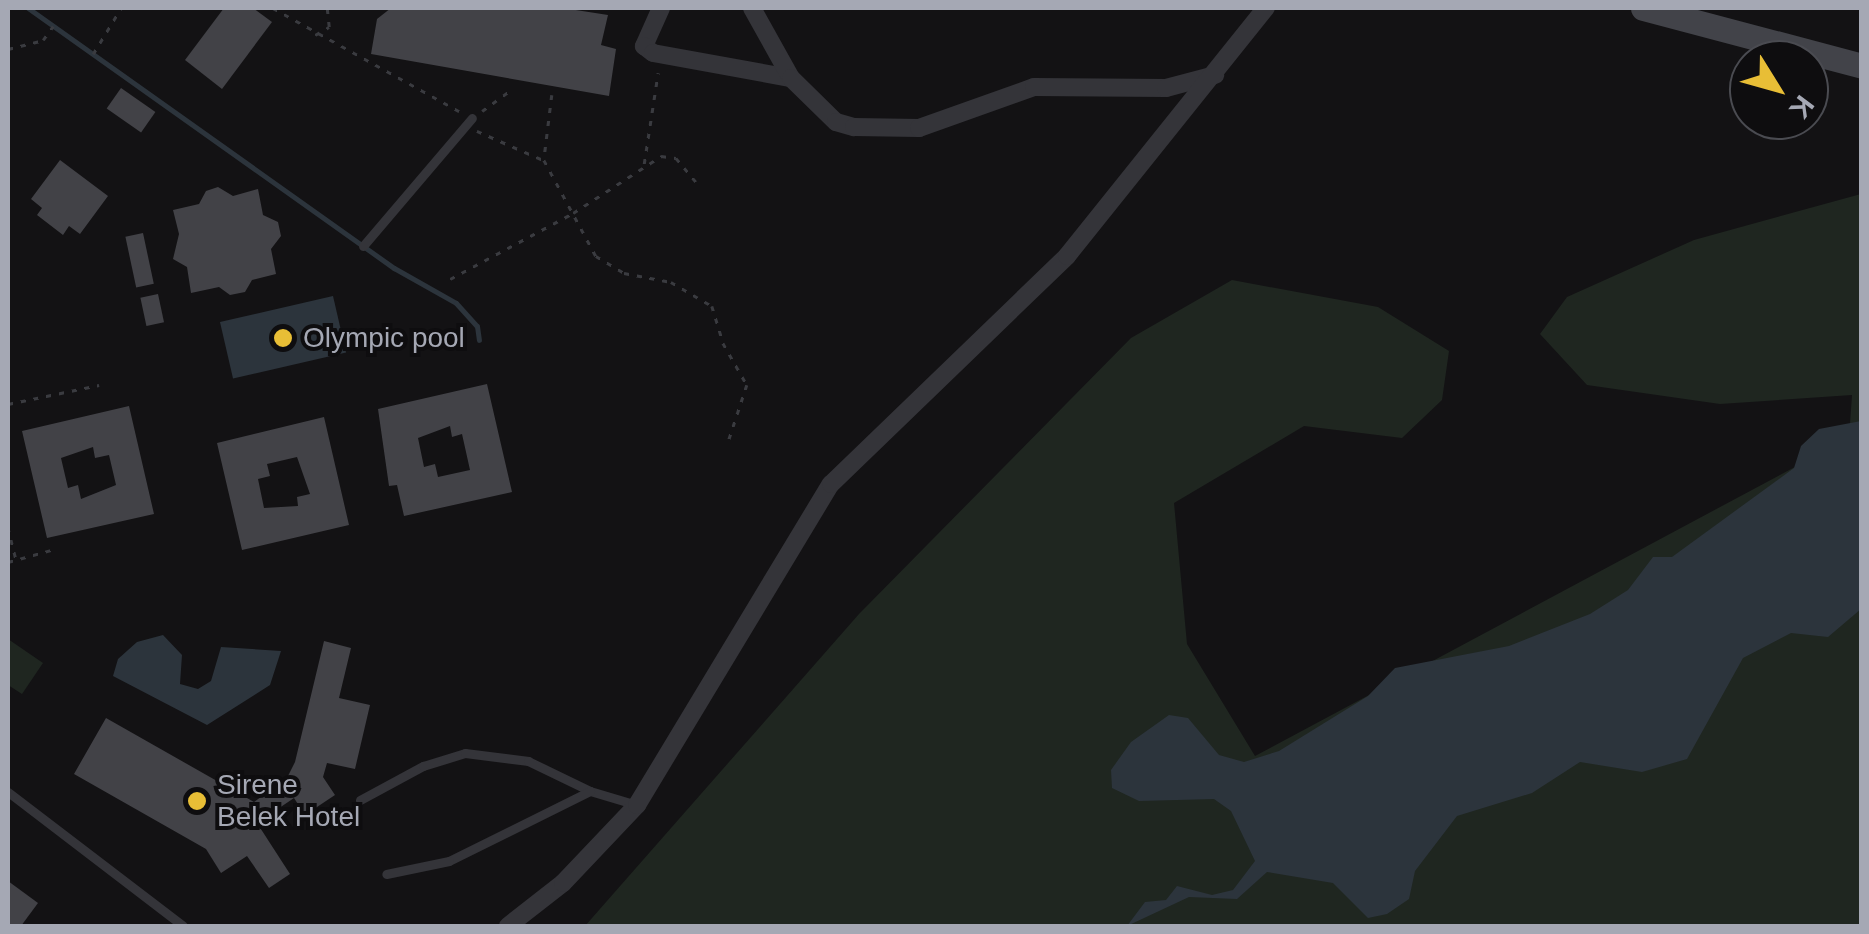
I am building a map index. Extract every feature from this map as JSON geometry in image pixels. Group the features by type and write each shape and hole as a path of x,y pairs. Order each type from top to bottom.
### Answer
{"street":[{"path":"661,8 644,46 661,55 791,78"},
{"path":"752,8 791,78 836,122 885,131 919,128 1034,87 1166,88 1216,75"},
{"path":"508,926 563,883 637,806 831,484 1066,256 1216,75 1266,8"},
{"path":"1644,8 1862,66"}],"lane":[{"path":"363,246 472,118"},
{"path":"360,800 423,766 465,753 528,761 590,791 637,806"},
{"path":"386,874 485,846 590,791"},
{"path":"8,793 183,926"}],"path":[{"path":"93,54 121,8"},
{"path":"273,8 314,36 472,118 475,130 544,160"},
{"path":"314,36 328,27 328,8"},
{"path":"8,49 43,40 53,26"},
{"path":"644,166 661,55"},
{"path":"472,118 510,91"},
{"path":"552,95 544,160 596,256 624,273 670,282 712,306 723,343 747,384 727,446"},
{"path":"450,279 573,214 661,156 676,158 696,182"},
{"path":"8,404 99,385"},
{"path":"8,527 16,560"},
{"path":"8,562 54,549"}],"shaded area":[{"path":"1861,194 1861,926 585,926 859,614 1131,338 1232,280 1378,307 1449,351 1442,400 1402,438 1304,426 1174,503 1187,644 1255,756 1849,438 1852,395 1720,404 1587,385 1540,334 1567,297 1694,240"},
{"name":"Olympic pool","path":"333,296 346,353 233,379 220,322"},
{"path":"1861,421 1861,609 1828,637 1791,633 1743,658 1687,759 1642,772 1580,762 1532,793 1457,816 1415,871 1409,899 1387,914 1368,918 1333,883 1267,872 1237,899 1189,897 1127,926 1145,902 1166,900 1177,886 1212,895 1233,890 1255,861 1231,811 1214,799 1139,801 1112,788 1111,770 1131,742 1169,715 1188,718 1219,755 1244,762 1279,751 1368,696 1395,668 1509,646 1590,614 1628,590 1653,557 1672,557 1794,468 1801,446 1819,429"},
{"path":"163,635 182,655 180,684 198,689 211,681 221,647 281,651 270,685 207,725 113,676 118,659 137,642"},
{"path":"8,639 43,663 22,694 8,685"}],"building":[{"path":"224,8 253,8 272,22 222,89 185,60"},
{"path":"391,8 563,8 608,15 601,45 616,49 609,96 371,54 377,19"},
{"path":"121,88 155,112 141,133 107,108"},
{"path":"60,160 108,196 80,234 69,226 63,235 37,215 42,208 31,199"},
{"path":"218,187 233,196 258,189 263,215 278,222 281,236 271,249 276,274 252,280 245,292 230,295 219,287 191,293 187,267 173,259 179,234 173,210 199,204 206,191"},
{"path":"143,233 154,284 136,288 125,237"},
{"path":"158,294 164,322 146,326 140,298"},
{"path":"487,384 512,492 404,516 397,485 389,486 378,409","holes":["450,426 452,437 462,434 470,470 438,477 435,464 424,467 418,438"]},
{"path":"129,406 154,514 47,538 22,431","holes":["93,447 95,458 109,455 116,485 81,499 78,485 68,488 61,458"]},
{"path":"324,417 349,525 242,550 217,443","holes":["297,457 310,494 297,497 298,506 264,508 258,479 270,476 267,464"]},
{"path":"324,641 351,648 339,698 370,705 355,769 327,763 323,777 335,795 305,815 294,798 257,823 290,874 269,888 247,856 221,873 206,849 74,774 106,718 254,802 287,778 295,762"},
{"path":"8,881 38,903 21,926 8,926"}],"waterway":[{"path":"28,8 394,268 456,303 477,326 479,340"}],"place":[{"name":"Olympic pool","path":"283,338"},
{"name":"Sirene Belek Hotel","path":"197,801"}]}
